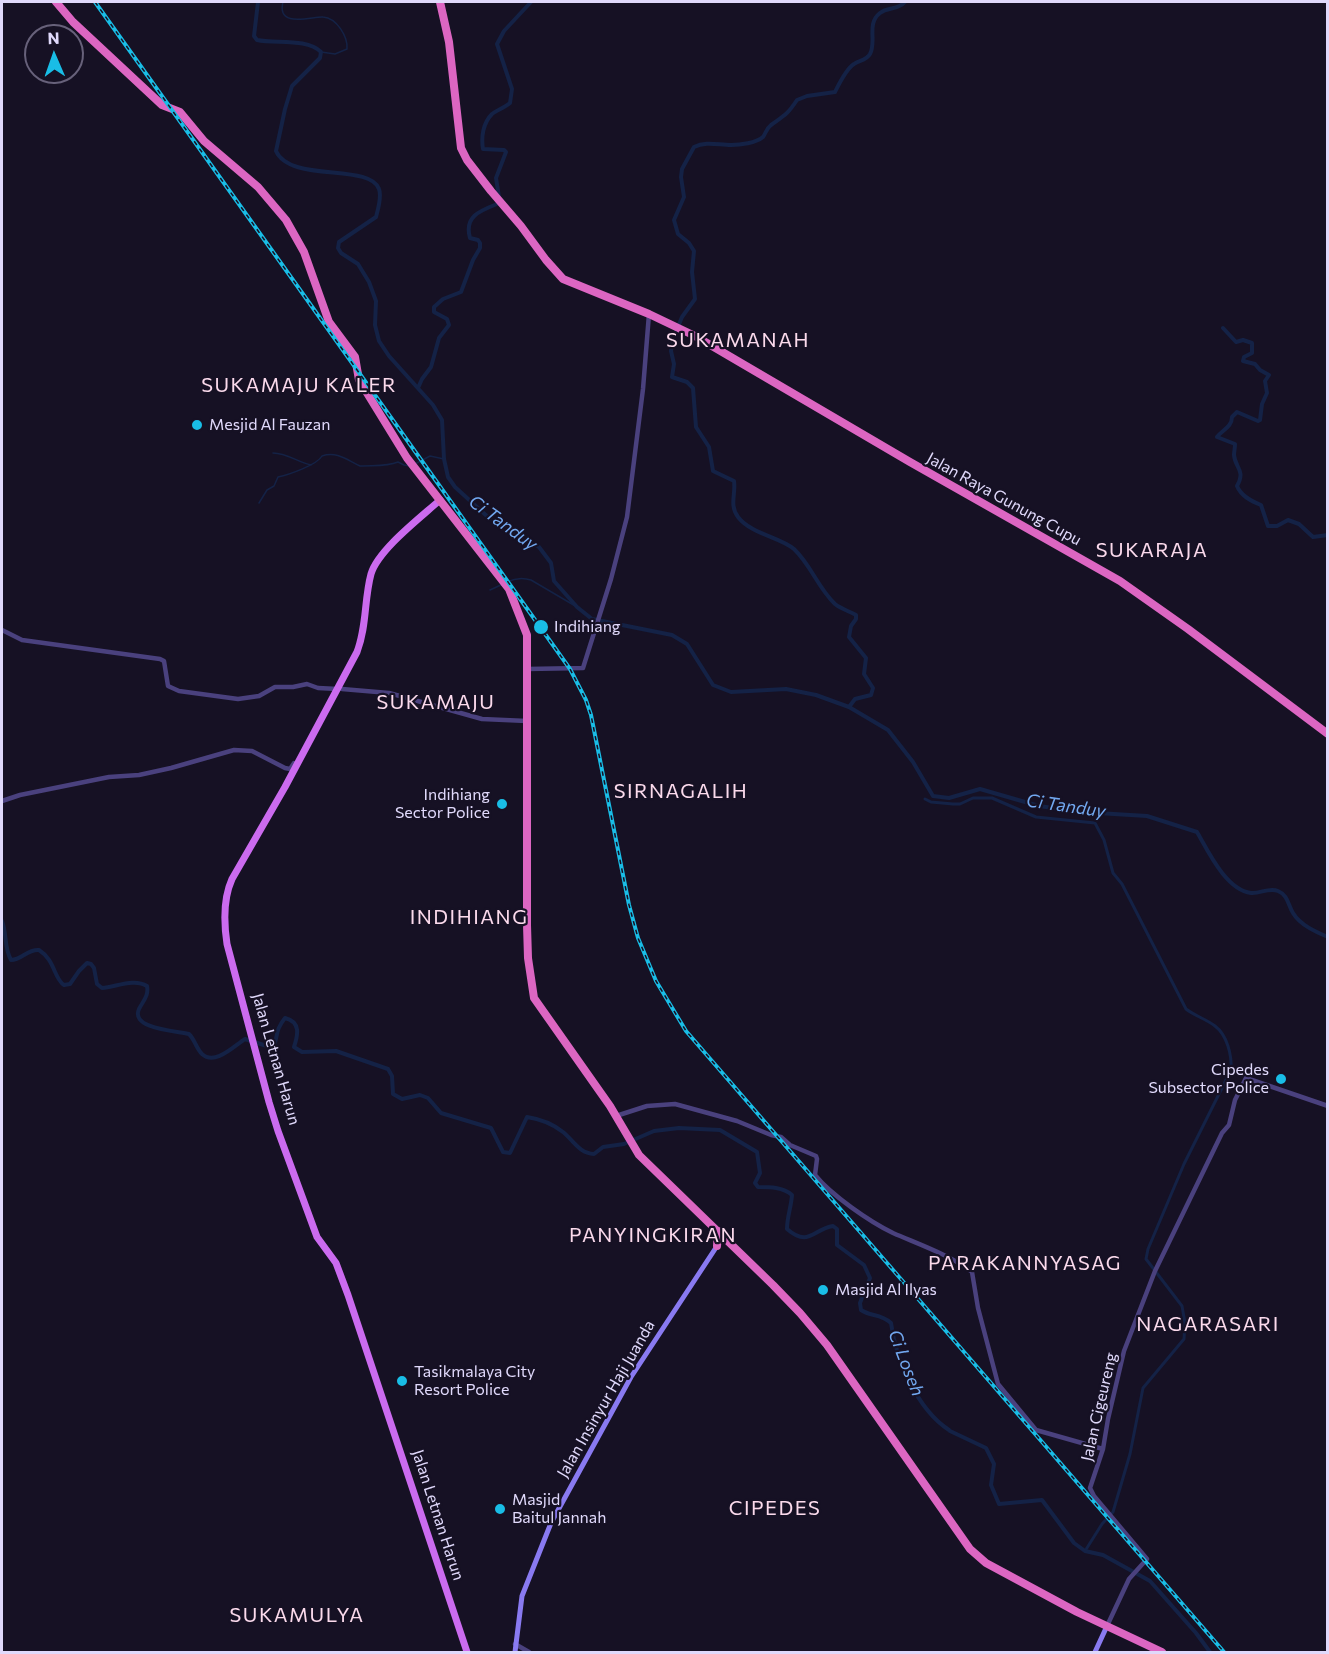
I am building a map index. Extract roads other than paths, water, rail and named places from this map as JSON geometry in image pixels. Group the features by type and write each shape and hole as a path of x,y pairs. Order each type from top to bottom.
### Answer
{"highway":[{"path":"56,2 73,22 162,105 180,112 204,141 250,180 286,220 304,252 329,322 355,357 359,380 396,443 439,503 504,582 526,630 527,936 533,995 616,1116 638,1153 783,1294 827,1346 970,1549 986,1563 1162,1653"},
{"name":"Jalan Raya Gunung Cupu","path":"440,2 454,76 460,144 467,160 563,279 679,328 1120,581 1328,734"},
{"path":"720,1234 717,1245 731,1244"}],"main road":[{"name":"Jalan Letnan Harun","path":"439,503 393,546 375,574 368,625 360,647 340,689 230,891 228,929 230,951 271,1100 301,1188 320,1235 339,1262 458,1628 469,1653"},
{"name":"Jalan Insinyur Haji Juanda","path":"515,1653 519,1612 525,1585 560,1506 631,1377 717,1245"},
{"name":"Jalan Letnan Harun","path":"403,1457 469,1653"},
{"path":"1095,1653 1107,1626"}],"street":[{"path":"527,669 583,668 611,579 627,518 643,389 649,314"},
{"path":"2,630 22,640 160,659 164,661 166,681 169,687 187,692 238,699 263,695 275,687 293,687 302,684 321,688 389,693 482,719 527,721"},
{"path":"2,801 103,778 139,775 171,768 228,751 246,749 289,769 305,743 308,745"},
{"name":"Jalan Cigeureng","path":"1107,1626 1134,1572 1147,1559 1090,1490 1103,1449 1118,1368 1156,1271 1222,1133 1229,1125 1235,1100 1246,1078 1328,1106"},
{"path":"616,1116 647,1106 675,1104 782,1137 794,1147 816,1156 815,1175 835,1195 887,1229 920,1243 972,1272 978,1308 998,1384 1036,1430 1103,1449"},
{"path":"515,1644 528,1653"}],"waterway":[{"name":"Ci Tanduy","path":"258,2 254,36 257,40 300,43 321,52 320,58 292,86 276,151 284,161 297,167 361,177 373,181 379,189 380,199 376,217 339,242 338,248 341,253 358,264 369,282 376,301 375,325 379,341 389,356 433,405 442,420 444,459 448,477 455,487 488,517 539,547 551,563 554,581 577,607 592,619 672,635 687,644 713,685 731,692 786,689 816,695 849,707 888,730 913,762 933,796 949,798 980,789 1039,806 1081,812 1147,816 1197,832 1212,859 1234,885 1251,893 1271,890 1281,893 1293,913 1304,925 1328,937"},
{"path":"283,2 282,10 285,16 297,19 328,18 341,29 346,39 347,49 335,54 321,52"},
{"path":"418,388 431,367 439,338 449,325 447,319 434,312 434,307 443,299 461,292 480,248 478,240 470,238 471,220 479,212 497,204 499,197 496,178 506,152 483,149 483,135 492,114 510,103 512,89 497,44 504,31 531,2"},
{"path":"849,707 855,699 871,695 873,688 864,674 866,658 849,637 856,615 837,606 829,598 794,549 750,527 738,517 733,504 734,481 713,471 709,447 696,427 693,388 687,382 672,377 673,339 682,317 695,299 692,272 694,251 689,243 678,234 674,220 684,197 682,169 694,147 708,144 739,145 756,141 763,137 769,126 786,114 797,100 807,96 835,92 848,69 870,54 876,17 883,11 905,2"},
{"path":"1223,328 1236,342 1243,340 1252,343 1252,353 1244,357 1243,361 1255,364 1269,375 1265,381 1267,393 1262,404 1260,420 1237,412 1232,417 1229,426 1217,437 1235,444 1234,455 1240,473 1237,486 1239,490 1247,498 1261,505 1268,526 1277,526 1288,520 1299,524 1313,537 1328,535"},
{"path":"273,453 283,454 311,465"},
{"path":"259,503 267,490 274,486 278,477 309,466 322,456 337,455 360,466 398,462 410,466"},
{"path":"415,464 430,456 444,459"},
{"path":"507,582 519,578 531,580 577,607"},
{"path":"490,590 503,584"},
{"path":"925,799 931,802 960,804 973,798 992,798 1036,817 1095,823 1104,840 1113,873 1122,884 1186,1009 1219,1030 1230,1052 1231,1070 1184,1164 1148,1249 1146,1259 1182,1306 1185,1323 1184,1339 1143,1388 1130,1454 1113,1512 1102,1524 1085,1551"},
{"name":"Ci Loseh","path":"2,921 7,951 11,960 39,950 48,959 64,985 70,984 87,963 94,968 97,984 102,988 131,983 147,986 146,996 139,1009 138,1016 141,1021 156,1028 189,1034 200,1052 207,1057 213,1058 224,1054 245,1039 273,1048 279,1027 285,1018 296,1026 294,1047 302,1052 336,1051 388,1069 392,1076 393,1094 402,1099 420,1095 428,1098 441,1113 491,1128 503,1152 510,1153 527,1117 555,1127 580,1149 594,1154 603,1147 624,1144 654,1131 679,1128 720,1130 757,1152 760,1173 755,1183 758,1187 772,1187 792,1195 787,1229 801,1237 811,1236 833,1226 837,1229 837,1245 864,1265 870,1278 860,1303 861,1310 891,1323 903,1368 918,1397 927,1410 949,1430"},
{"name":"Ci Loseh","path":"950,1431 986,1448 994,1464 991,1485 999,1504 1042,1500 1074,1543 1085,1551 1103,1555 1150,1581 1210,1652"}],"railway":[{"path":"95,2 570,669 591,715 629,905 638,938 656,981 686,1031 1224,1652"}],"place":[{"name":"Mesjid Al Fauzan","path":"197,425"},
{"name":"Indihiang","path":"541,627"},
{"name":"Indihiang Sector Police","path":"502,804"},
{"name":"Cipedes Subsector Police","path":"1281,1079"},
{"name":"Masjid Al Ilyas","path":"823,1290"},
{"name":"Tasikmalaya City Resort Police","path":"402,1381"},
{"name":"Masjid Baitul Jannah","path":"500,1509"}],"district":[{"name":"SUKAMANAH","path":"738,340"},
{"name":"SUKAMAJU KALER","path":"299,385"},
{"name":"SUKARAJA","path":"1152,550"},
{"name":"SUKAMAJU","path":"436,702"},
{"name":"SIRNAGALIH","path":"681,791"},
{"name":"INDIHIANG","path":"469,917"},
{"name":"PANYINGKIRAN","path":"653,1235"},
{"name":"PARAKANNYASAG","path":"1025,1263"},
{"name":"NAGARASARI","path":"1208,1324"},
{"name":"CIPEDES","path":"775,1508"},
{"name":"SUKAMULYA","path":"297,1615"}]}
